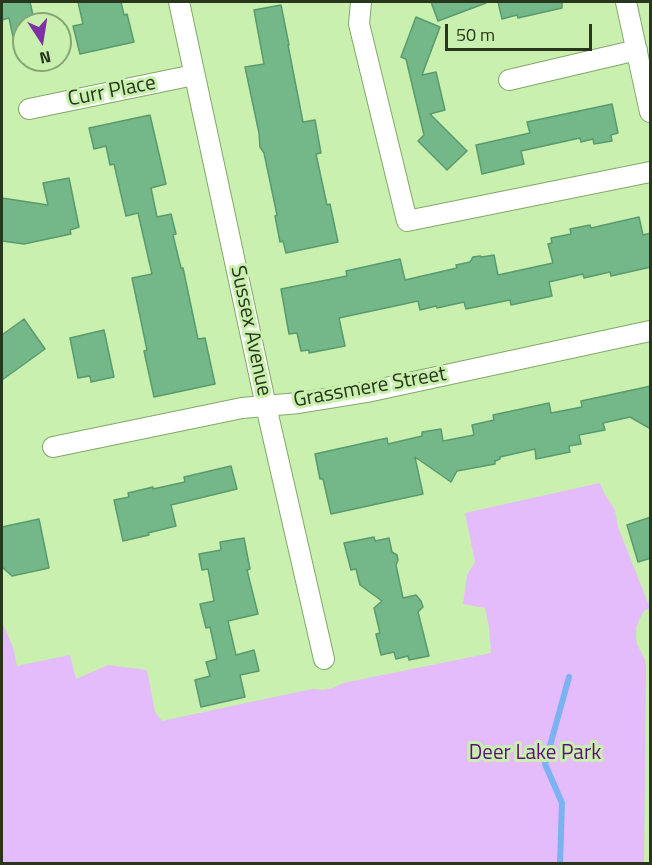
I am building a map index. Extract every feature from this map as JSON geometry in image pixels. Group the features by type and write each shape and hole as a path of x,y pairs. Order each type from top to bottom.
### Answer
{"street":[{"name":"Sussex Avenue","path":"178,2 324,659"},
{"path":"361,2 359,24 407,221 651,172"},
{"path":"626,2 651,112"},
{"path":"509,80 637,50"},
{"name":"Curr Place","path":"29,109 194,75"},
{"name":"Grassmere Street","path":"53,447 242,408 299,403 367,392 651,331"}],"green space":[{"name":"Deer Lake Park","path":"600,483 615,510 618,527 650,608 644,611 636,628 637,644 646,667 644,863 2,863 2,622 13,647 17,666 70,655 76,679 108,665 147,670 155,712 162,721 312,689 333,688 343,683 491,653 485,608 463,604 467,575 475,562 465,513"}],"building":[{"path":"2,2 30,2 32,12 12,12 12,32 9,18 2,20"},
{"path":"78,2 121,2 124,15 127,14 134,42 80,54 73,26 83,24"},
{"path":"431,2 485,2 486,3 438,21"},
{"path":"498,2 562,2 562,8 518,18 517,15 502,19"},
{"path":"281,5 303,122 315,120 321,153 316,154 338,242 286,253 283,241 280,242 275,216 277,215 264,153 260,147 245,67 264,64 254,10"},
{"path":"416,17 440,27 422,75 436,72 445,110 430,114 467,151 447,170 418,141 424,135 406,59 401,57"},
{"path":"612,104 618,133 611,135 612,141 594,144 593,139 581,142 580,138 521,151 524,164 482,174 476,145 530,133 527,122"},
{"path":"150,115 166,184 151,188 157,217 171,214 176,234 173,235 181,268 183,268 198,339 205,338 215,384 154,397 132,278 152,274 138,213 126,216 114,164 110,165 106,146 94,149 89,128"},
{"path":"69,178 79,227 70,230 71,234 24,244 2,241 2,198 48,205 43,183"},
{"path":"639,217 643,235 651,233 651,267 611,276 610,272 584,278 583,274 549,282 552,296 511,305 510,300 466,309 464,302 420,310 418,301 339,318 345,346 309,353 309,350 301,351 297,333 289,334 281,289 347,276 346,271 400,259 405,280 457,268 456,265 470,262 473,257 494,255 498,275 553,263 548,244 552,243 551,238 571,234 570,229 590,225 591,228"},
{"path":"24,319 45,349 2,380 2,335"},
{"path":"104,330 114,377 91,382 90,376 78,378 70,338"},
{"path":"651,386 651,429 630,417 603,423 605,430 579,435 581,444 569,446 570,452 536,459 535,449 500,457 495,464 457,471 451,482 415,457 423,494 331,514 315,454 387,438 388,444 422,436 422,432 441,429 443,441 474,435 472,425 494,420 493,415 549,403 551,413 582,407 581,401"},
{"path":"231,466 237,489 171,505 176,526 123,541 114,500 129,497 128,493 185,482 184,477"},
{"path":"651,517 651,558 638,562 627,525"},
{"path":"39,519 49,568 12,576 2,567 2,527"},
{"path":"374,537 375,541 389,538 392,552 397,555 396,565 403,598 416,595 421,601 423,607 418,612 429,656 409,660 408,656 396,659 394,652 381,655 376,634 380,633 374,608 382,601 360,585 356,569 351,570 344,543"},
{"path":"244,538 250,569 247,570 258,614 228,621 236,655 254,650 259,671 240,675 245,697 201,707 195,680 210,676 206,662 217,659 210,627 206,628 200,604 214,601 208,569 202,570 199,554 221,550 220,542"}],"waterway":[{"path":"560,864 562,803 545,764 569,677"}]}
